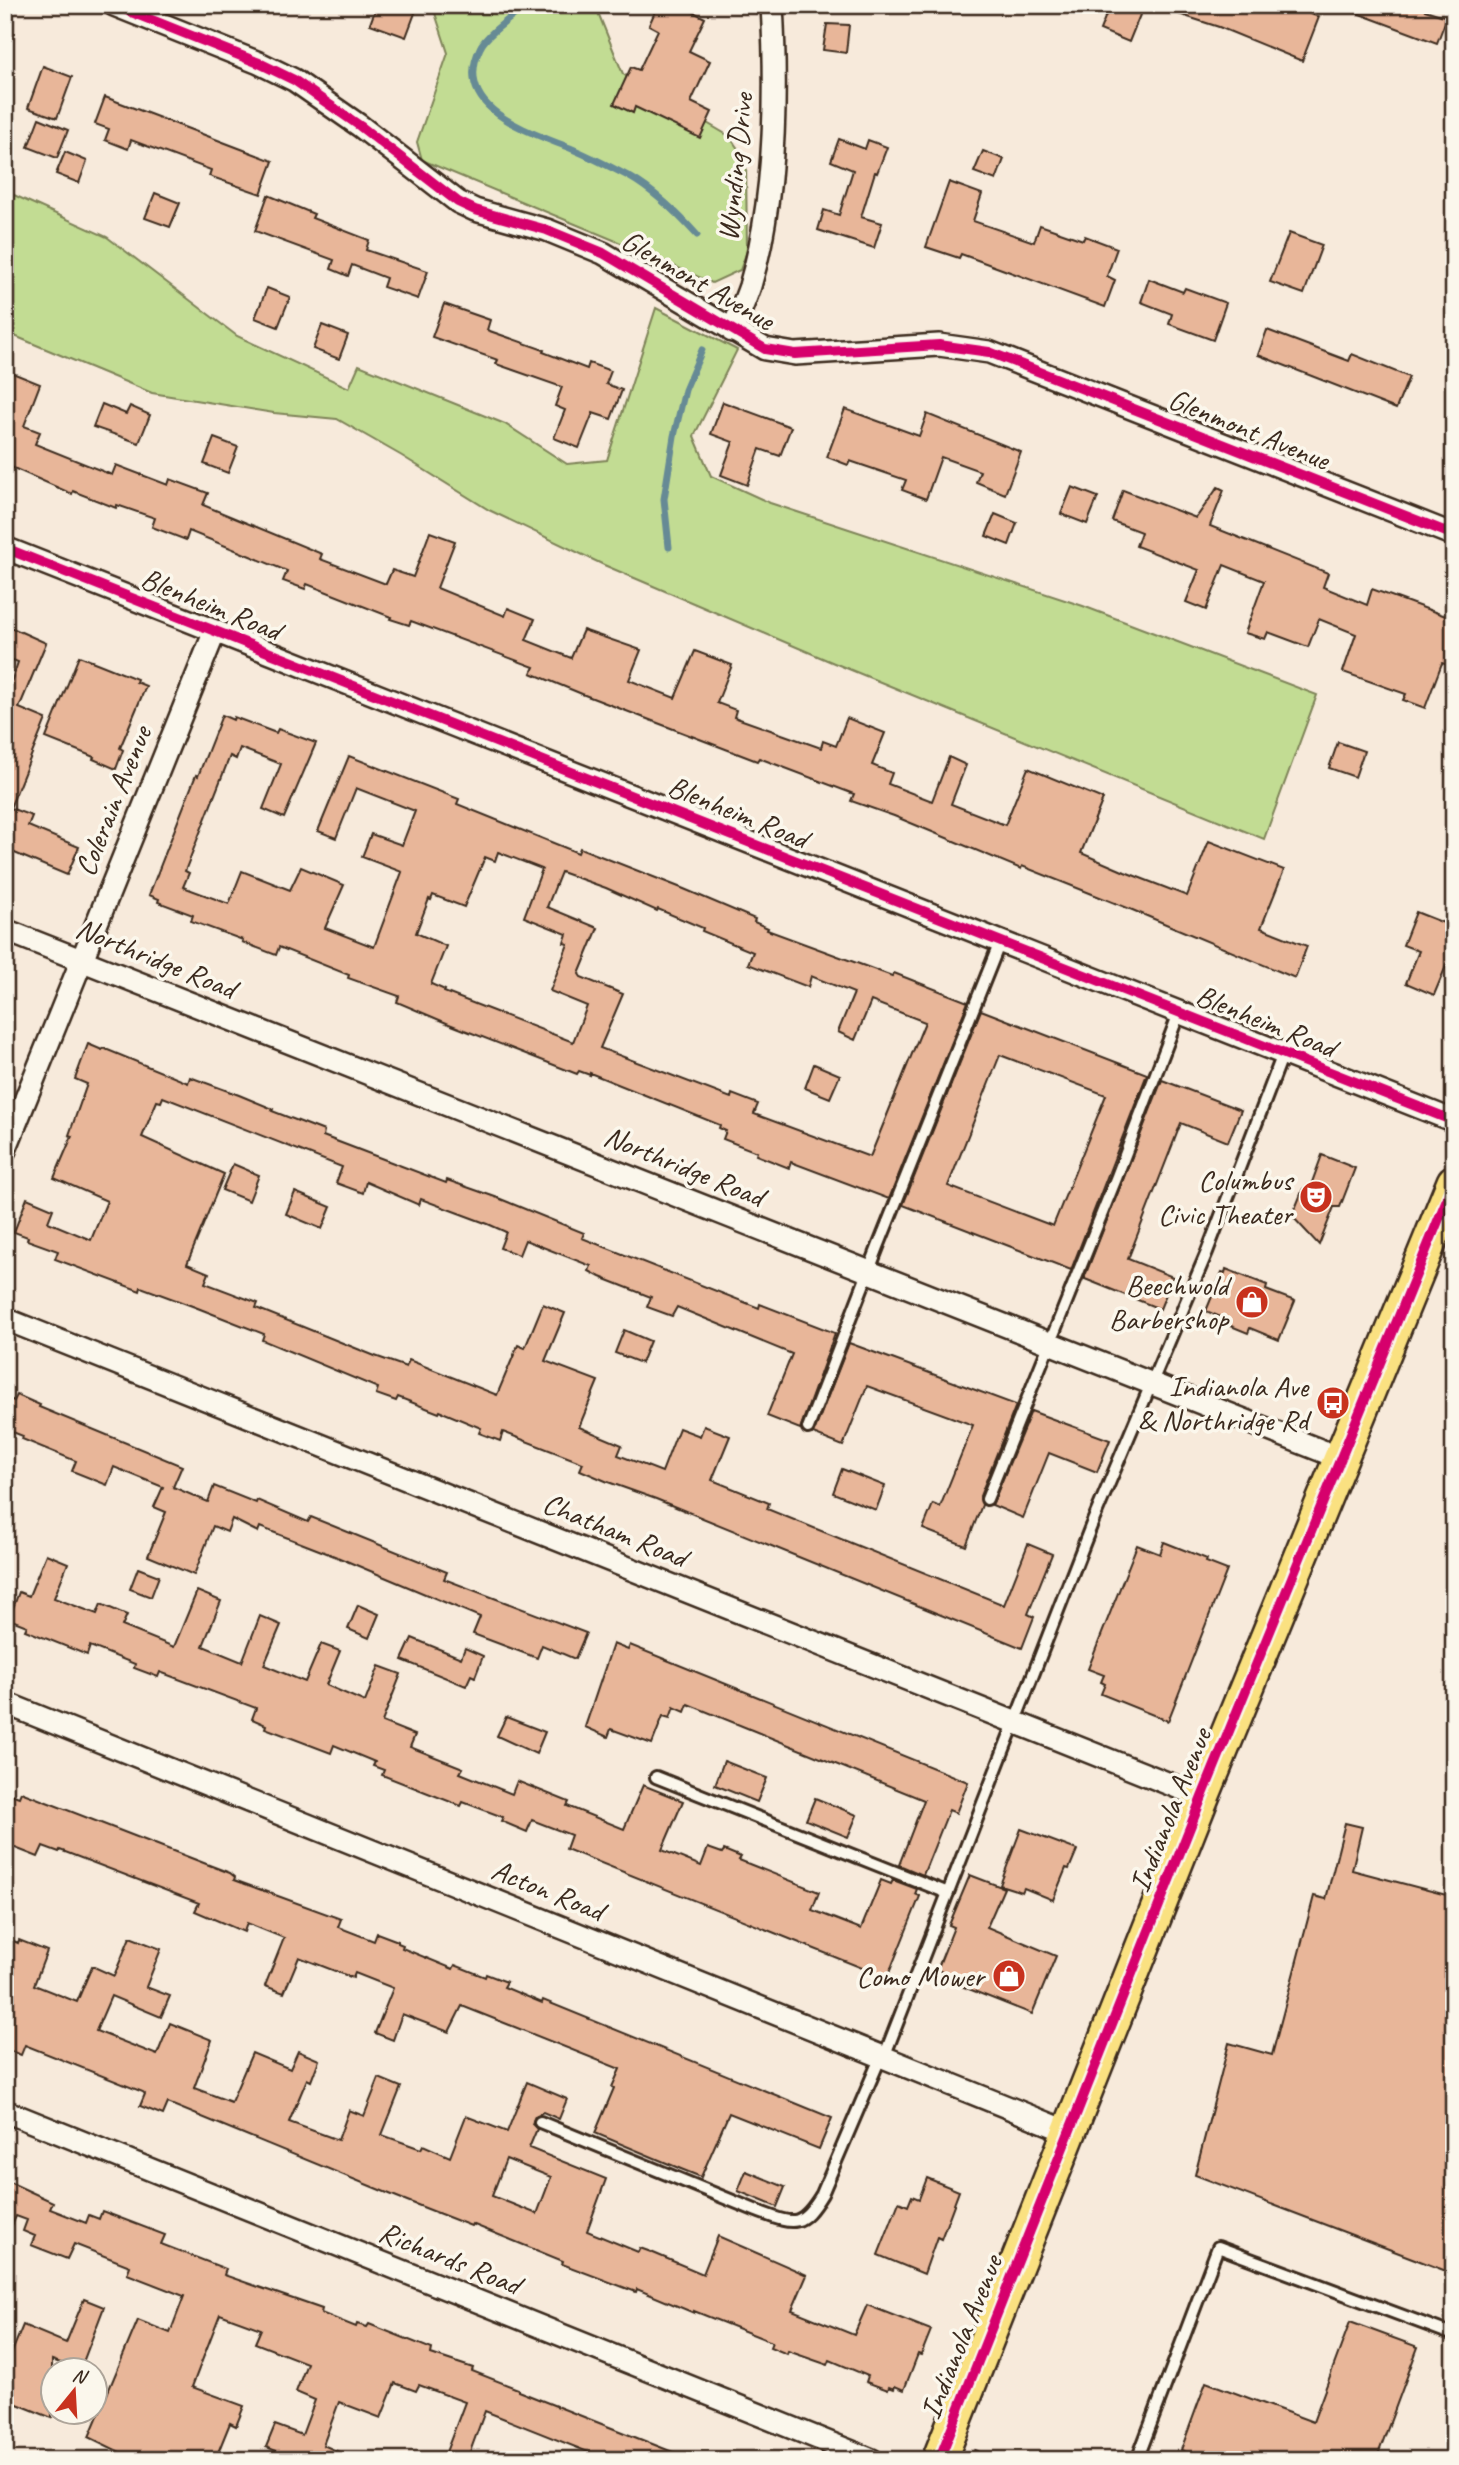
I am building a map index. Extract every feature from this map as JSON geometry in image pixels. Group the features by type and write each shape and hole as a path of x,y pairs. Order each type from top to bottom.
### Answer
{"main road":[{"name":"Indianola Avenue","path":"939,2460 1202,1797 1454,1182"}],"street":[{"name":"Glenmont Avenue","path":"114,5 259,63 294,80 360,126 458,202 475,210 547,230 603,253 765,349 776,352 868,351 939,345 989,352 1454,535"},
{"name":"Wynding Drive","path":"732,331 750,286 765,213 772,137 772,5"},
{"name":"Blenheim Road","path":"5,548 1454,1121"},
{"name":"Colerain Avenue","path":"5,1150 215,631"},
{"name":"Northridge Road","path":"5,930 1340,1458"},
{"name":"Chatham Road","path":"5,1320 1202,1797"},
{"name":"Acton Road","path":"5,1703 1069,2132"},
{"name":"Richards Road","path":"5,2111 872,2460"}],"lane":[{"path":"808,1427 1000,942"},
{"path":"987,1499 1117,1176 1179,1013"},
{"path":"540,2122 786,2221 801,2220 810,2214 822,2194 883,2057 1091,1526 1207,1252 1283,1054"},
{"path":"656,1777 948,1893"},
{"path":"1137,2460 1218,2247 1454,2335"}],"path":[{"path":"972,2451 979,2453 978,2460"}],"green space":[{"path":"430,5 595,5 623,74 729,136 746,160 747,251 740,270 712,283 422,160 417,142 448,53"},
{"path":"5,191 107,237 237,336 349,388 359,365 505,424 567,464 607,460 656,308 737,350 694,436 711,476 770,503 1083,606 1317,695 1264,839 834,663 604,565 489,510 337,419 274,413 152,393 5,332"}],"building":[{"path":"377,5 418,5 406,37 370,24"},
{"path":"658,5 680,5 705,18 689,51 710,61 691,102 712,112 700,138 635,107 633,113 614,104 631,67 639,70 658,30 649,25"},
{"path":"1110,5 1144,5 1129,42 1100,30"},
{"path":"1163,5 1287,5 1319,17 1302,61 1219,27 1163,9"},
{"path":"1341,5 1427,5 1425,10 1447,17 1437,43"},
{"path":"827,24 849,25 846,53 823,50"},
{"path":"43,66 72,77 57,118 28,108"},
{"path":"105,97 273,161 261,194 209,176 211,170 131,140 128,149 105,140 109,129 95,124"},
{"path":"39,118 68,130 57,158 28,147"},
{"path":"839,139 865,149 868,140 887,147 877,173 875,172 861,217 882,223 874,248 818,230 824,210 839,215 853,170 831,161"},
{"path":"983,151 1004,159 996,180 974,172"},
{"path":"65,152 87,161 79,183 56,174"},
{"path":"949,182 982,194 973,221 1034,242 1040,225 1083,240 1085,236 1117,248 1107,276 1115,280 1105,307 961,254 959,258 926,247"},
{"path":"155,193 180,203 170,227 145,218"},
{"path":"268,195 314,214 312,218 369,240 366,250 428,271 418,299 383,287 386,278 352,265 348,276 331,269 334,260 255,231"},
{"path":"1289,233 1322,245 1304,294 1270,282"},
{"path":"1149,279 1183,292 1185,288 1226,303 1213,340 1169,324 1172,314 1141,302"},
{"path":"267,288 290,297 278,327 255,318"},
{"path":"444,304 490,320 487,330 587,369 589,363 611,371 606,384 622,390 611,419 593,413 579,448 554,438 565,410 555,406 562,387 496,364 498,360 432,337"},
{"path":"322,325 348,335 339,359 313,349"},
{"path":"1267,330 1349,361 1352,354 1409,377 1396,409 1258,355"},
{"path":"5,370 40,384 24,426 40,432 35,444 112,475 116,465 168,485 170,479 208,493 203,505 322,554 320,559 386,584 392,570 413,577 430,532 455,541 437,588 505,616 508,608 535,619 526,640 571,658 583,630 641,650 629,680 675,698 695,651 732,665 717,703 736,710 734,717 821,748 823,741 836,746 847,718 885,733 872,765 892,773 888,784 932,801 949,757 966,765 951,804 1005,825 1028,768 1103,799 1081,853 1187,896 1209,841 1284,870 1261,928 1307,946 1295,978 1130,909 851,801 854,794 759,758 757,761 582,694 531,673 534,667 411,621 409,625 390,619 391,617 307,584 305,589 283,581 287,571 189,531 186,540 152,527 155,518 117,505 116,508 73,491 72,494 9,466 5,471"},
{"path":"723,402 791,427 780,456 760,449 747,485 721,475 733,442 711,434"},
{"path":"102,404 126,414 130,406 150,415 139,443 93,427"},
{"path":"845,409 919,436 927,414 1021,452 1005,494 976,482 980,471 941,457 926,499 902,490 906,480 850,461 848,465 827,457"},
{"path":"214,438 238,447 228,473 204,464"},
{"path":"1072,487 1098,497 1087,524 1061,514"},
{"path":"1218,487 1224,490 1210,526 1328,573 1323,587 1367,605 1372,589 1454,619 1454,667 1442,663 1425,708 1403,700 1406,694 1343,672 1356,634 1319,619 1308,647 1268,632 1265,639 1245,633 1264,581 1224,565 1206,610 1186,602 1199,570 1136,546 1141,532 1112,521 1123,490 1196,518"},
{"path":"995,514 1017,523 1009,545 986,536"},
{"path":"10,627 46,643 19,708 46,719 10,808 32,816 28,826 79,847 67,875 5,849 5,700 18,662 5,657 5,639"},
{"path":"79,656 137,679 136,682 146,686 120,748 123,750 116,769 46,738"},
{"path":"222,715 276,733 278,729 316,743 284,818 263,809 281,764 240,748 236,759 230,756 185,871 189,873 183,887 229,904 242,871 290,890 301,867 344,885 325,928 374,947 402,872 362,857 371,834 402,845 415,811 356,788 336,838 318,831 349,756 459,799 457,804 578,853 580,848 684,889 755,919 754,922 768,928 767,930 892,976 894,973 968,1002 889,1199 791,1162 789,1168 756,1155 757,1152 723,1139 726,1131 719,1128 720,1125 590,1073 579,1071 577,1074 449,1024 397,1002 399,996 348,978 349,975 279,947 276,955 242,942 243,940 191,921 193,915 158,902 159,899 149,895 196,775 198,776","holes":["498,852 542,869 524,917 567,934 564,943 568,944 550,991 587,1006 573,1042 444,992 445,990 431,984 446,946 416,933 429,899 431,900 433,895 464,907 485,857 495,861","561,872 606,888 657,911 658,909 753,952 748,964 808,987 811,976 854,993 838,1032 855,1040 871,1001 925,1022 870,1157 754,1114 758,1104 732,1094 731,1098 600,1048 623,994 579,974 598,928 547,907"]},
{"path":"1338,742 1364,751 1355,777 1329,768"},
{"path":"1416,912 1454,927 1454,947 1434,995 1406,983 1419,951 1403,945"},
{"path":"981,1010 1147,1074 1071,1270 903,1205","holes":["1000,1055 1106,1095 1053,1226 948,1186"]},
{"path":"88,1044 188,1083 190,1077 239,1095 324,1131 323,1136 446,1183 447,1180 498,1198 584,1233 582,1238 759,1308 760,1304 835,1333 800,1429 767,1416 792,1354 677,1307 672,1316 647,1307 651,1297 600,1277 589,1271 591,1266 525,1240 519,1255 500,1248 506,1232 488,1224 421,1199 419,1205 366,1182 363,1193 336,1183 342,1167 163,1097 161,1102 157,1101 142,1137 224,1174 187,1264 209,1273 205,1283 258,1303 256,1308 375,1356 406,1367 409,1360 497,1395 518,1345 525,1348 543,1304 565,1313 545,1361 598,1381 579,1427 622,1445 618,1455 662,1472 679,1428 700,1436 704,1426 730,1436 712,1480 769,1503 767,1509 1004,1605 1028,1544 1052,1554 1028,1614 1034,1617 1022,1648 608,1482 580,1470 583,1463 503,1432 500,1441 479,1433 481,1428 440,1411 439,1413 398,1397 396,1401 376,1394 378,1388 262,1340 264,1334 141,1287 140,1291 55,1259 58,1251 27,1240 28,1237 14,1232 27,1198 53,1209 48,1222 91,1240 107,1201 54,1178 72,1136 69,1135 87,1084 75,1079"},
{"path":"814,1064 840,1075 830,1098 805,1088"},
{"path":"1162,1080 1241,1110 1228,1142 1181,1123 1128,1259 1173,1277 1160,1309 1085,1279 1085,1276"},
{"path":"1322,1155 1355,1168 1340,1207 1334,1207 1319,1245 1292,1216 1303,1189 1311,1185"},
{"path":"233,1164 259,1175 249,1201 222,1190"},
{"path":"295,1192 331,1207 322,1229 286,1214"},
{"path":"1226,1269 1267,1285 1266,1290 1295,1301 1279,1340 1250,1328 1248,1333 1226,1324 1228,1320 1206,1311 1222,1272 1225,1273"},
{"path":"624,1330 650,1341 641,1363 615,1353"},
{"path":"849,1343 1016,1405 980,1496 982,1505 966,1546 923,1529 933,1504 940,1507 973,1425 867,1386 843,1446 813,1434"},
{"path":"17,1395 40,1405 39,1407 182,1466 173,1487 208,1502 214,1486 256,1503 257,1500 308,1522 311,1517 447,1572 444,1579 586,1633 575,1659 542,1645 537,1658 473,1634 480,1617 337,1557 260,1527 258,1532 232,1519 227,1532 213,1526 194,1575 148,1556 166,1512 154,1507 163,1487 114,1467 107,1485 72,1471 76,1461 22,1439 23,1436 5,1429 5,1397 14,1401"},
{"path":"1031,1411 1110,1440 1097,1472 1049,1453 1023,1518 992,1505"},
{"path":"842,1469 885,1486 876,1510 833,1493"},
{"path":"1164,1542 1227,1570 1168,1721 1101,1694 1105,1684 1101,1682 1104,1675 1088,1669 1137,1545 1160,1554"},
{"path":"46,1554 68,1563 54,1598 97,1614 101,1604 127,1615 122,1626 174,1647 197,1591 221,1601 203,1646 242,1662 260,1616 281,1625 264,1665 305,1682 321,1644 340,1651 326,1685 365,1702 379,1666 401,1674 382,1722 415,1735 410,1747 463,1768 460,1773 512,1794 517,1781 569,1802 567,1806 624,1829 643,1785 683,1801 662,1850 701,1866 708,1848 722,1853 724,1850 741,1857 739,1860 819,1892 812,1910 861,1929 881,1880 891,1884 893,1880 917,1889 915,1894 920,1896 887,1978 566,1849 571,1835 532,1820 527,1832 501,1821 503,1817 463,1802 461,1806 382,1775 384,1770 373,1766 375,1762 334,1745 331,1753 265,1728 266,1725 252,1719 256,1708 160,1672 158,1677 134,1668 135,1664 90,1646 87,1655 25,1630 27,1626 9,1619 19,1592 29,1596"},
{"path":"138,1568 159,1576 151,1597 130,1589"},
{"path":"358,1605 379,1614 369,1638 348,1629"},
{"path":"412,1638 461,1658 465,1648 483,1656 475,1677 471,1675 466,1686 402,1660"},
{"path":"613,1644 628,1650 630,1645 968,1782 956,1813 949,1810 923,1875 899,1865 924,1800 688,1704 685,1712 674,1707 670,1718 663,1716 652,1744 611,1729 608,1737 585,1727"},
{"path":"506,1717 545,1732 536,1754 497,1736"},
{"path":"724,1761 767,1778 757,1802 715,1785"},
{"path":"5,1792 19,1797 21,1792 230,1873 235,1877 234,1880 341,1919 338,1927 374,1941 377,1933 398,1941 403,1945 402,1948 453,1969 455,1965 507,1982 504,1987 542,2003 543,2000 832,2118 819,2149 729,2113 701,2177 595,2133 620,2069 462,2006 449,2032 402,2014 393,2040 375,2033 393,1988 355,1973 353,1978 299,1957 284,1993 265,1986 284,1938 247,1923 244,1932 195,1911 199,1903 60,1850 59,1852 43,1846 38,1857 5,1844"},
{"path":"815,1798 857,1815 848,1837 806,1820"},
{"path":"1345,1823 1362,1827 1352,1870 1454,1897 1454,2274 1195,2175 1229,2043 1272,2055 1314,1896 1326,1899"},
{"path":"1021,1829 1077,1850 1069,1869 1066,1868 1053,1900 1024,1888 1022,1892 1000,1885"},
{"path":"970,1875 1004,1888 987,1927 1056,1956 1032,2014 956,1984 959,1978 937,1970 954,1927 949,1925"},
{"path":"5,1937 47,1951 34,1985 77,2002 92,1966 114,1976 130,1937 161,1949 146,1987 170,1996 161,2017 111,1996 96,2031 157,2055 170,2023 212,2040 194,2088 231,2102 252,2053 290,2069 298,2051 319,2060 311,2081 307,2079 289,2122 338,2140 349,2110 364,2116 379,2078 401,2087 382,2135 421,2149 423,2145 450,2157 466,2116 507,2132 527,2082 567,2099 559,2119 543,2112 535,2116 532,2124 537,2129 529,2148 606,2179 587,2231 638,2252 640,2248 651,2252 703,2274 718,2236 807,2275 792,2310 854,2335 867,2305 931,2330 904,2390 895,2386 894,2389 889,2387 888,2390 866,2382 868,2376 830,2360 828,2365 788,2351 787,2354 770,2347 772,2342 637,2289 636,2292 562,2264 563,2261 397,2197 168,2103 163,2115 140,2106 145,2094 143,2092 25,2045 21,2055 5,2049","holes":["506,2159 551,2177 537,2214 492,2196"]},
{"path":"746,2171 785,2187 777,2207 738,2191"},
{"path":"927,2178 959,2191 941,2239 937,2237 924,2274 878,2255 899,2202 908,2206 912,2196 919,2199"},
{"path":"5,2180 53,2202 50,2209 86,2223 89,2215 99,2219 102,2211 165,2235 161,2244 226,2269 224,2275 322,2309 321,2313 356,2327 357,2324 367,2327 369,2324 432,2349 431,2354 473,2368 472,2371 518,2391 693,2460 608,2460 485,2411 467,2460 443,2460 465,2402 419,2385 416,2391 395,2383 381,2418 339,2402 323,2445 357,2460 299,2460 266,2447 275,2425 302,2435 315,2400 296,2392 307,2363 255,2343 261,2329 220,2314 192,2387 244,2406 236,2426 230,2423 215,2460 136,2460 89,2437 94,2426 108,2426 108,2392 138,2320 170,2333 184,2296 127,2274 130,2266 74,2244 67,2259 31,2245 35,2236 23,2231 27,2220 16,2216 5,2241"},
{"path":"84,2299 104,2307 85,2356 38,2356 38,2412 5,2399 5,2369 23,2325 66,2343"},
{"path":"1350,2322 1418,2347 1376,2460 1207,2460 1181,2450 1206,2382 1313,2422"}],"waterway":[{"path":"527,5 494,31 480,48 474,69 476,87 485,102 515,125 584,154 638,182 665,203 697,235"},
{"path":"669,547 664,499 674,436 685,390 702,350"}],"cycle path":[{"path":"114,5 259,63 294,80 360,126 458,202 475,210 547,230 603,253 765,349 795,354 939,345 989,352 1454,535"},
{"path":"5,548 1454,1121"},
{"path":"939,2460 1202,1797 1454,1182"}],"place":[{"name":"Columbus Civic Theater","path":"1316,1197"},
{"name":"Beechwold Barbershop","path":"1252,1302"},
{"name":"Indianola Ave & Northridge Rd","path":"1333,1403"},
{"name":"Como Mower","path":"1009,1976"}]}
